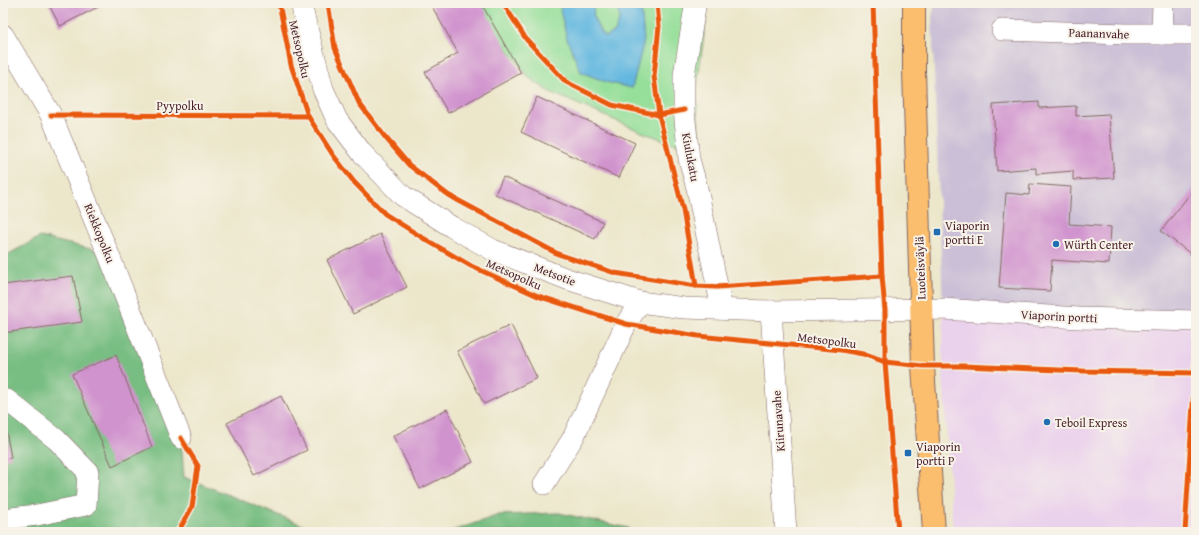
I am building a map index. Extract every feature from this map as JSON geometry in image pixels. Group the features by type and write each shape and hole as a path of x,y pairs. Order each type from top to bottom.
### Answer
{"main road":[{"name":"Luoteisväylä","path":"914,3 914,71 923,366 934,532"}],"street":[{"name":"Metsotie","path":"302,3 303,13 323,89 337,120 362,153 403,196 452,227 493,250 567,279 640,302 684,308 771,311 922,308"},
{"name":"Kiulukatu","path":"694,3 695,7 684,75 684,110 689,159 697,188 722,309"},
{"path":"1162,34 1163,3"},
{"name":"Paananvahe","path":"1002,30 1125,34 1196,34"},
{"name":"Riekkopolku","path":"3,35 51,114 181,438"},
{"path":"544,484 572,438 626,324 640,302"},
{"name":"Viaporin portti","path":"922,308 1079,318 1196,321"},
{"name":"Kiirunavahe","path":"771,311 786,532"},
{"path":"3,400 7,400 57,440 88,472 86,505 37,515 3,519"}],"shaded area":[{"path":"935,3 1196,3 1196,321 943,309 932,17"},
{"path":"943,309 1196,321 1196,532 953,532 943,375"}],"green space":[{"path":"481,3 704,3 706,19 696,93 701,153 642,132 550,92 528,77 490,25"},
{"path":"40,237 108,253 181,438 184,477 320,532 3,532 3,257"},
{"path":"559,513 628,528 630,532 449,532 499,515"}],"water":[{"path":"563,3 594,3 595,21 605,37 615,32 620,17 614,3 641,4 644,41 632,88 606,82 581,72 567,39 560,10"}],"building":[{"path":"48,3 106,3 60,26"},
{"path":"430,3 481,3 521,73 448,113 425,72 458,53"},
{"path":"537,97 635,143 619,178 521,132"},
{"path":"1039,102 1039,108 1076,106 1076,116 1109,114 1114,178 1073,180 1073,171 1036,174 1036,168 997,171 993,105"},
{"path":"503,177 603,222 595,239 495,194"},
{"name":"Würth Center","path":"1030,184 1071,187 1069,224 1111,227 1109,264 1052,260 1050,291 999,288 1006,193 1029,195"},
{"path":"1196,186 1196,258 1161,231"},
{"path":"380,234 407,287 353,314 327,260"},
{"path":"73,276 82,322 3,333 3,285"},
{"path":"511,325 537,378 484,404 457,351"},
{"path":"116,355 152,447 112,466 72,374"},
{"path":"281,396 307,450 254,476 227,423"},
{"path":"447,409 473,462 420,489 393,436"},
{"path":"4,419 11,458 3,459 3,420"}],"cycle path":[{"name":"Metsopolku","path":"279,3 291,65 308,116 333,155 354,182 385,214 423,238 471,266 538,296 626,324 698,336 841,350 863,354 885,362 923,366 1196,373"},
{"path":"328,3 335,48 359,103 409,165 448,195 558,254 615,273 696,286 717,287 882,276"},
{"path":"503,3 526,39 566,82 612,105 659,115 684,110"},
{"path":"657,3 659,26 654,76 659,115 683,210 696,286"},
{"path":"873,3 882,276 885,310 885,362 898,532"},
{"name":"Pyypolku","path":"51,115 308,116"},
{"path":"1185,532 1195,373 1196,333"},
{"path":"178,532 192,507 198,466 181,438"}],"place":[{"name":"Viaporin portti E","path":"937,232"},
{"name":"Würth Center","path":"1056,244"},
{"name":"Teboil Express","path":"1047,422"},
{"name":"Viaporin portti P","path":"908,453"}]}
